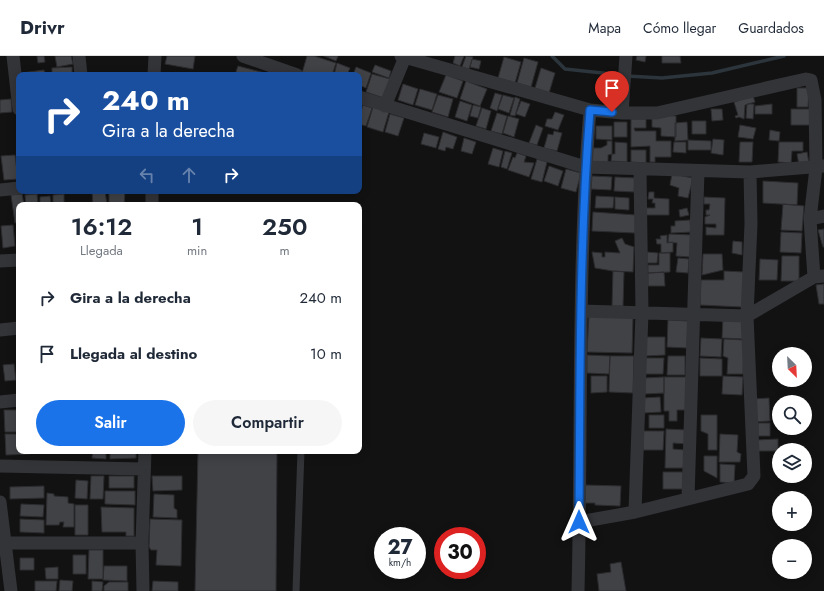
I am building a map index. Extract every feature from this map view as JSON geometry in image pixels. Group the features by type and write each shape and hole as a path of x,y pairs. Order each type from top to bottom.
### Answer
{"street":[{"path":"14,56 16,77"},
{"path":"79,56 81,72"},
{"path":"243,56 288,72"},
{"path":"622,113 626,56"},
{"path":"152,57 154,72"},
{"path":"385,106 403,57 590,110 622,113 657,113 806,79 811,80 820,99 820,167 810,219 819,276 748,316 581,311"},
{"path":"362,98 586,167 750,172 820,167"},
{"path":"578,591 581,311 586,167 590,110"},
{"path":"635,512 642,312 640,169"},
{"path":"688,499 698,171"},
{"path":"579,522 635,512 748,484 754,476 748,316 751,224 750,172"},
{"path":"0,190 16,188"},
{"path":"810,219 824,216"},
{"path":"0,261 16,260"},
{"path":"0,330 16,328"},
{"path":"0,402 16,400"},
{"path":"143,591 142,543 145,454"},
{"path":"0,466 144,469"},
{"path":"0,502 11,591"},
{"path":"4,543 142,543"}],"lane":[{"path":"296,591 301,454"}],"building":[{"path":"37,56 44,56 45,62 38,63"},
{"path":"55,56 71,56 73,64 57,67"},
{"path":"167,56 195,56 193,69 165,64"},
{"path":"307,56 314,56 336,63 333,72 302,72"},
{"path":"324,56 338,56 336,61"},
{"path":"455,56 464,56 460,66 453,63"},
{"path":"466,56 473,57 469,69 462,67"},
{"path":"637,56 646,56 645,62 636,60"},
{"path":"662,56 680,56 681,63 662,63"},
{"path":"504,57 521,62 515,83 498,78"},
{"path":"524,58 538,62 531,87 517,83"},
{"path":"472,59 481,61 479,69 470,67"},
{"path":"337,63 350,68 348,72 335,72"},
{"path":"375,65 391,71 389,78 372,72"},
{"path":"238,66 261,72 236,72"},
{"path":"72,67 72,72 52,72 52,68"},
{"path":"356,67 371,73 366,88 362,86 362,72 354,72"},
{"path":"541,68 555,73 549,93 535,88"},
{"path":"44,70 44,72 29,72"},
{"path":"372,74 390,79 384,98 366,92"},
{"path":"446,75 463,81 457,98 439,92"},
{"path":"466,81 487,89 480,106 460,99"},
{"path":"403,84 418,89 413,105 398,100"},
{"path":"797,88 809,88 808,107 797,107"},
{"path":"420,89 437,94 432,110 415,105"},
{"path":"495,93 502,95 497,111 490,108"},
{"path":"438,95 453,99 448,117 432,112"},
{"path":"503,95 514,98 509,113 498,109"},
{"path":"753,96 755,102 745,105 744,119 739,117 736,118 735,116 738,115 734,102"},
{"path":"515,97 520,99 515,116 510,115"},
{"path":"11,99 12,112 0,113 0,100"},
{"path":"460,101 472,105 467,121 455,117"},
{"path":"521,101 530,104 525,117 516,114"},
{"path":"747,104 754,104 753,119 746,118"},
{"path":"772,104 772,114 755,114 755,106"},
{"path":"363,105 372,108 366,126 362,125"},
{"path":"473,105 481,107 478,118 470,116"},
{"path":"373,107 389,112 383,132 367,127"},
{"path":"482,108 491,111 486,129 476,126"},
{"path":"711,109 722,109 723,120 712,121"},
{"path":"791,109 811,109 812,125 791,125"},
{"path":"555,112 564,115 558,130 545,126 547,119 552,119"},
{"path":"497,113 507,116 502,134 491,131"},
{"path":"390,114 404,118 398,136 385,132"},
{"path":"652,115 676,116 676,137 661,136 661,128 652,127"},
{"path":"508,116 519,119 514,137 503,133"},
{"path":"631,119 646,119 646,128 634,128 635,131 656,131 656,141 671,141 671,157 655,157 655,162 650,162 650,146 631,147"},
{"path":"692,121 706,121 706,134 692,134"},
{"path":"614,122 627,122 627,137 614,137"},
{"path":"687,122 688,140 675,141 675,123"},
{"path":"536,125 543,128 537,145 529,143"},
{"path":"740,125 756,128 753,139 738,137"},
{"path":"596,126 612,126 612,140 596,139"},
{"path":"770,130 780,132 779,141 769,140"},
{"path":"554,131 562,133 557,151 544,148 548,134 553,135"},
{"path":"443,132 457,137 453,149 446,147 445,151 438,149"},
{"path":"424,133 439,137 436,148 421,144"},
{"path":"464,138 476,142 472,154 461,151"},
{"path":"713,139 724,140 723,155 711,153"},
{"path":"688,140 711,141 711,150 688,150"},
{"path":"607,141 612,141 612,154 608,155 608,162 592,162 592,148 601,148 607,145"},
{"path":"615,142 627,143 627,162 611,161 612,154 615,154"},
{"path":"674,142 686,142 686,153 673,152"},
{"path":"740,142 753,142 752,162 739,162"},
{"path":"779,142 803,142 803,151 792,151 791,163 778,162"},
{"path":"493,148 503,151 499,167 488,164"},
{"path":"631,150 646,150 646,163 631,162"},
{"path":"505,151 512,153 507,169 501,167"},
{"path":"807,152 809,163 799,165 797,154"},
{"path":"517,153 526,156 524,162 534,163 529,177 508,170 513,157 515,158"},
{"path":"15,155 16,179 4,180 1,156"},
{"path":"537,159 547,162 542,182 531,179"},
{"path":"549,166 563,171 558,186 544,181"},
{"path":"566,169 581,173 576,192 561,188"},
{"path":"672,174 693,178 688,198 678,196 679,188 670,185"},
{"path":"592,176 612,177 611,190 591,189"},
{"path":"615,177 635,178 634,192 614,191"},
{"path":"763,181 798,183 797,205 763,203"},
{"path":"649,192 654,192 654,198 669,199 669,215 646,215 646,208 655,208 655,203 652,203 653,199 648,199"},
{"path":"22,194 23,202 16,202 15,223 11,195"},
{"path":"37,194 38,202 26,202 25,195"},
{"path":"64,194 64,202 53,202 53,195"},
{"path":"92,194 105,194 107,202 93,202"},
{"path":"109,194 125,194 124,202 109,202"},
{"path":"50,196 51,202 40,202 40,197"},
{"path":"596,196 614,197 613,208 595,208"},
{"path":"615,197 629,198 629,210 615,209"},
{"path":"704,197 725,198 724,235 706,235 706,227 716,228 716,224 705,224 705,217 710,215 706,215 706,210 709,210 710,204 704,204"},
{"path":"783,204 804,206 802,231 781,230"},
{"path":"687,208 689,215 680,217 679,210"},
{"path":"593,212 636,215 635,233 592,231"},
{"path":"690,220 691,232 671,233 671,226 675,226 675,221"},
{"path":"13,225 15,246 3,248 1,226"},
{"path":"824,229 824,247 823,247 818,230"},
{"path":"781,232 802,233 801,253 780,252"},
{"path":"669,234 691,235 690,257 676,256 677,243 668,242"},
{"path":"667,235 667,243 673,242 673,252 661,253 661,244 657,244 656,239 661,239 660,236"},
{"path":"622,238 625,244 634,247 633,272 595,268 592,252 602,253 602,257 605,257 605,252 620,253 615,241"},
{"path":"733,241 742,242 742,255 732,253"},
{"path":"647,252 658,253 657,263 647,263"},
{"path":"659,253 670,253 670,272 648,273 648,265 659,265"},
{"path":"703,254 722,254 723,270 702,275"},
{"path":"782,256 799,256 799,281 781,281"},
{"path":"678,258 689,259 688,273 676,272"},
{"path":"760,259 778,260 777,280 759,280"},
{"path":"613,271 624,272 623,306 612,306"},
{"path":"724,271 744,272 742,307 700,305 701,280 724,280"},
{"path":"664,272 665,286 648,286 648,273"},
{"path":"824,284 824,304 819,304 816,285"},
{"path":"589,315 633,317 632,353 587,352"},
{"path":"723,318 746,319 745,339 722,338"},
{"path":"668,320 688,321 687,348 667,347"},
{"path":"645,337 665,337 665,355 645,356"},
{"path":"701,338 722,339 721,357 700,356"},
{"path":"724,339 744,340 743,374 727,374 728,358 723,356"},
{"path":"587,355 610,356 609,374 587,373"},
{"path":"610,356 634,356 633,393 609,392"},
{"path":"668,356 685,356 685,375 667,375"},
{"path":"645,358 664,358 663,374 645,374"},
{"path":"700,358 722,359 722,376 700,376"},
{"path":"14,364 16,380 5,381 3,365"},
{"path":"591,376 607,376 607,392 591,393"},
{"path":"723,376 743,377 742,395 722,394"},
{"path":"664,377 664,393 645,394 644,378"},
{"path":"664,377 687,377 687,410 677,410 677,421 669,421 669,411 664,411"},
{"path":"660,397 661,412 643,413 643,398"},
{"path":"769,398 770,421 753,422 752,399"},
{"path":"4,410 16,410 16,432 5,432"},
{"path":"649,415 664,415 664,428 649,428"},
{"path":"701,415 717,415 717,450 708,450 708,434 701,431"},
{"path":"758,423 770,423 770,436 758,436"},
{"path":"666,429 687,430 687,444 673,443 673,449 685,450 684,468 665,468"},
{"path":"643,431 664,431 663,450 643,450"},
{"path":"5,434 16,434 16,454 30,454 6,455"},
{"path":"720,434 738,435 737,452 741,454 740,462 719,462"},
{"path":"778,439 778,443 772,443 772,451 757,451 757,440"},
{"path":"93,454 106,454 106,459 92,458"},
{"path":"110,454 136,454 136,458 110,459"},
{"path":"198,454 277,454 276,591 195,591"},
{"path":"704,456 717,456 717,478 704,471"},
{"path":"720,464 735,465 734,483 720,482"},
{"path":"663,472 683,472 683,489 663,489"},
{"path":"91,476 104,476 103,499 90,499"},
{"path":"109,476 134,476 134,488 109,488"},
{"path":"152,476 182,476 182,490 153,491"},
{"path":"76,480 88,481 87,499 75,498"},
{"path":"585,485 621,486 620,506 584,503"},
{"path":"44,486 44,498 10,499 10,487"},
{"path":"105,491 135,491 135,505 105,504"},
{"path":"47,493 54,494 54,496 68,497 68,503 74,504 74,527 63,527 64,522 60,522 59,525 46,525"},
{"path":"154,494 174,495 174,508 177,510 177,518 153,517"},
{"path":"21,504 44,505 43,517 20,516"},
{"path":"75,505 88,505 88,535 75,535"},
{"path":"101,507 134,508 134,536 126,536 126,532 102,532"},
{"path":"20,519 44,520 44,533 20,532"},
{"path":"150,519 182,520 181,566 156,565 157,550 151,550 149,547"},
{"path":"89,550 103,550 103,579 88,579"},
{"path":"73,555 86,555 86,574 73,574"},
{"path":"20,558 34,558 34,570 20,570"},
{"path":"621,562 626,591 599,591 597,574 611,572 610,564"},
{"path":"104,566 127,566 127,581 103,580"},
{"path":"58,567 58,579 46,579 45,568"},
{"path":"60,580 73,581 72,591 59,591"},
{"path":"35,581 57,581 56,591 35,591"},
{"path":"92,581 103,582 102,591 92,591"},
{"path":"153,581 178,582 178,591 152,591"},
{"path":"109,582 128,582 128,591 104,591 104,586"}],"waterway":[{"path":"552,56 565,69 621,75"},
{"path":"627,76 662,78 712,73 784,56"}],"route":[{"path":"579,522 581,311 586,167 590,110 612,112"}]}
